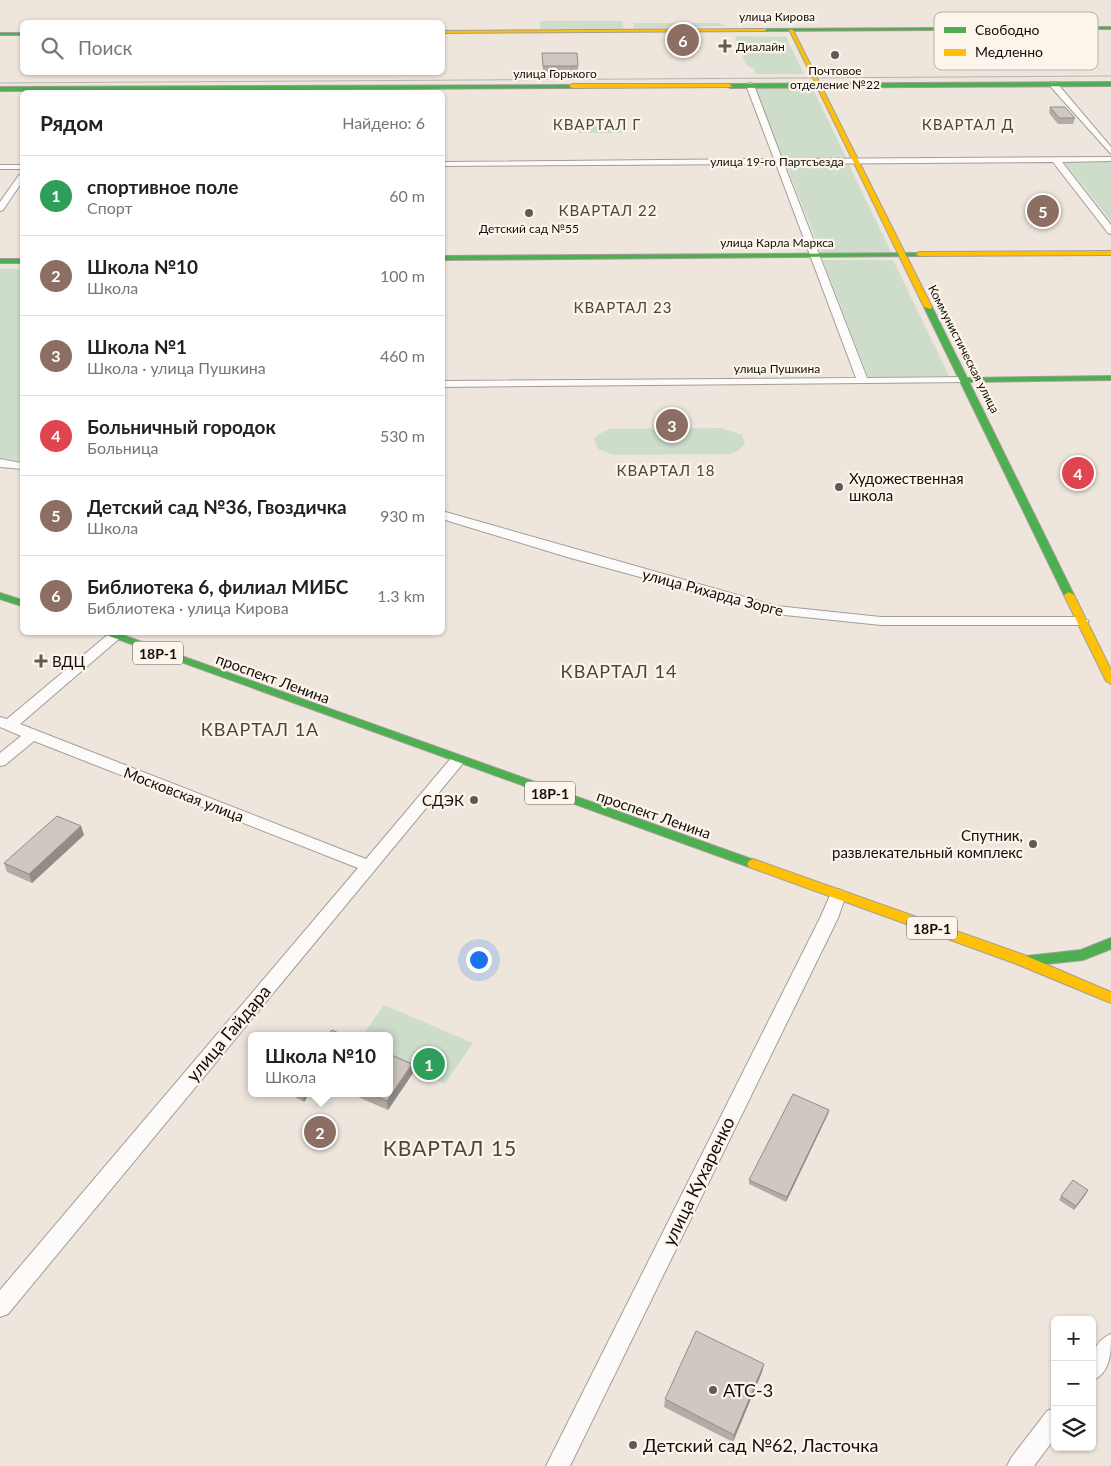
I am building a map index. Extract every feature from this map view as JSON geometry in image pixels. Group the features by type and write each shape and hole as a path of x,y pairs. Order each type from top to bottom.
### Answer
{"street":[{"name":"улица Кирова","path":"1098,28 1111,28"},
{"name":"улица Кирова","path":"445,32 934,29"},
{"name":"Коммунистическая улица","path":"791,30 854,161 965,380 1111,681"},
{"path":"0,34 20,34"},
{"path":"1053,84 1111,152"},
{"name":"улица Горького","path":"422,90 750,85 1111,84"},
{"path":"750,85 814,256 864,381"},
{"name":"улица Горького","path":"0,89 42,90"},
{"path":"1056,160 1111,231"},
{"name":"улица 19-го Партсъезда","path":"445,164 1111,160"},
{"path":"0,167 20,166"},
{"path":"0,208 20,180"},
{"name":"улица Карла Маркса","path":"445,258 1111,253"},
{"path":"0,262 20,261"},
{"name":"улица Пушкина","path":"445,384 1111,378"},
{"path":"0,463 20,466"},
{"name":"улица Рихарда Зорге","path":"445,516 572,554 775,610 881,621 1082,621"},
{"path":"0,596 20,602"},
{"path":"4,724 111,635"},
{"name":"проспект Ленина","path":"115,635 457,760 1026,962 1111,998"},
{"name":"Московская улица","path":"4,724 368,866"},
{"path":"0,761 31,735"},
{"name":"улица Гайдара","path":"0,1307 457,760"},
{"name":"улица Кухаренко","path":"558,1466 829,918 838,895"},
{"name":"проспект Ленина","path":"1026,962 1083,954 1111,943"},
{"path":"1096,1365 1111,1345"},
{"path":"1019,1466 1051,1424"}],"green space":[{"path":"540,21 622,21 624,29 540,29"},
{"path":"633,23 720,23 725,26 634,29"},
{"path":"735,36 786,37 804,74 756,74 753,68 746,65"},
{"path":"754,87 812,87 847,159 782,159"},
{"path":"622,125 623,133 579,133 579,126"},
{"path":"1063,161 1111,161 1111,221"},
{"path":"848,163 891,252 821,253 786,164"},
{"path":"823,260 893,260 949,376 868,377"},
{"path":"0,269 20,269 20,461 0,458"},
{"path":"721,428 742,435 745,444 730,454 613,455 598,449 594,440 597,435 609,429"},
{"path":"384,1005 473,1043 445,1084 393,1061 393,1032 365,1032"}],"building":[{"path":"542,53 577,53 578,66 543,66"},
{"path":"1050,107 1065,107 1075,118 1059,118"},
{"path":"57,816 81,826 29,874 4,863"},
{"path":"393,1056 412,1064 393,1092"},
{"path":"793,1094 829,1110 787,1197 749,1180"},
{"path":"378,1097 390,1097 387,1101"},
{"path":"1073,1180 1088,1190 1076,1206 1061,1196"},
{"name":"АТС-3","path":"696,1331 764,1364 734,1435 665,1399"}],"tram line":[{"path":"0,83 1111,76"}],"traffic: fast":[{"path":"1098,28 1111,28"},
{"path":"765,30 934,29"},
{"path":"0,34 20,34"},
{"path":"730,86 1111,84"},
{"path":"0,89 572,86"},
{"path":"445,258 919,254"},
{"path":"0,261 20,261"},
{"path":"928,307 1069,595"},
{"path":"965,380 1111,378"},
{"path":"0,596 20,602"},
{"path":"111,635 753,864"},
{"path":"1027,961 1083,955 1111,943"}],"traffic: slow":[{"path":"445,32 765,30"},
{"path":"791,30 928,307"},
{"path":"572,86 730,86"},
{"path":"919,254 1111,253"},
{"path":"1069,595 1111,681"},
{"path":"753,864 1019,959 1111,998"}],"place":[{"name":"Библиотека 6, филиал МИБС","path":"683,40"},
{"name":"Диалайн","path":"725,46"},
{"name":"Почтовое отделение №22","path":"835,55"},
{"name":"Детский сад №36, Гвоздичка","path":"1043,211"},
{"name":"Детский сад №55","path":"529,213"},
{"name":"Школа №1","path":"672,425"},
{"name":"Больничный городок","path":"1078,473"},
{"name":"Художественная школа","path":"839,487"},
{"name":"ВДЦ","path":"41,661"},
{"name":"СДЭК","path":"474,800"},
{"name":"Спутник, развлекательный комплекс","path":"1033,844"},
{"name":"спортивное поле","path":"429,1064"},
{"name":"Школа №10","path":"320,1132"},
{"name":"АТС-3","path":"713,1390"},
{"name":"Детский сад №62, Ласточка","path":"633,1445"}],"district":[{"name":"КВАРТАЛ Г","path":"597,124"},
{"name":"КВАРТАЛ Д","path":"968,124"},
{"name":"КВАРТАЛ 22","path":"608,210"},
{"name":"КВАРТАЛ 23","path":"623,307"},
{"name":"КВАРТАЛ 18","path":"666,470"},
{"name":"КВАРТАЛ 14","path":"619,671"},
{"name":"КВАРТАЛ 1А","path":"260,729"},
{"name":"КВАРТАЛ 15","path":"450,1147"}]}
